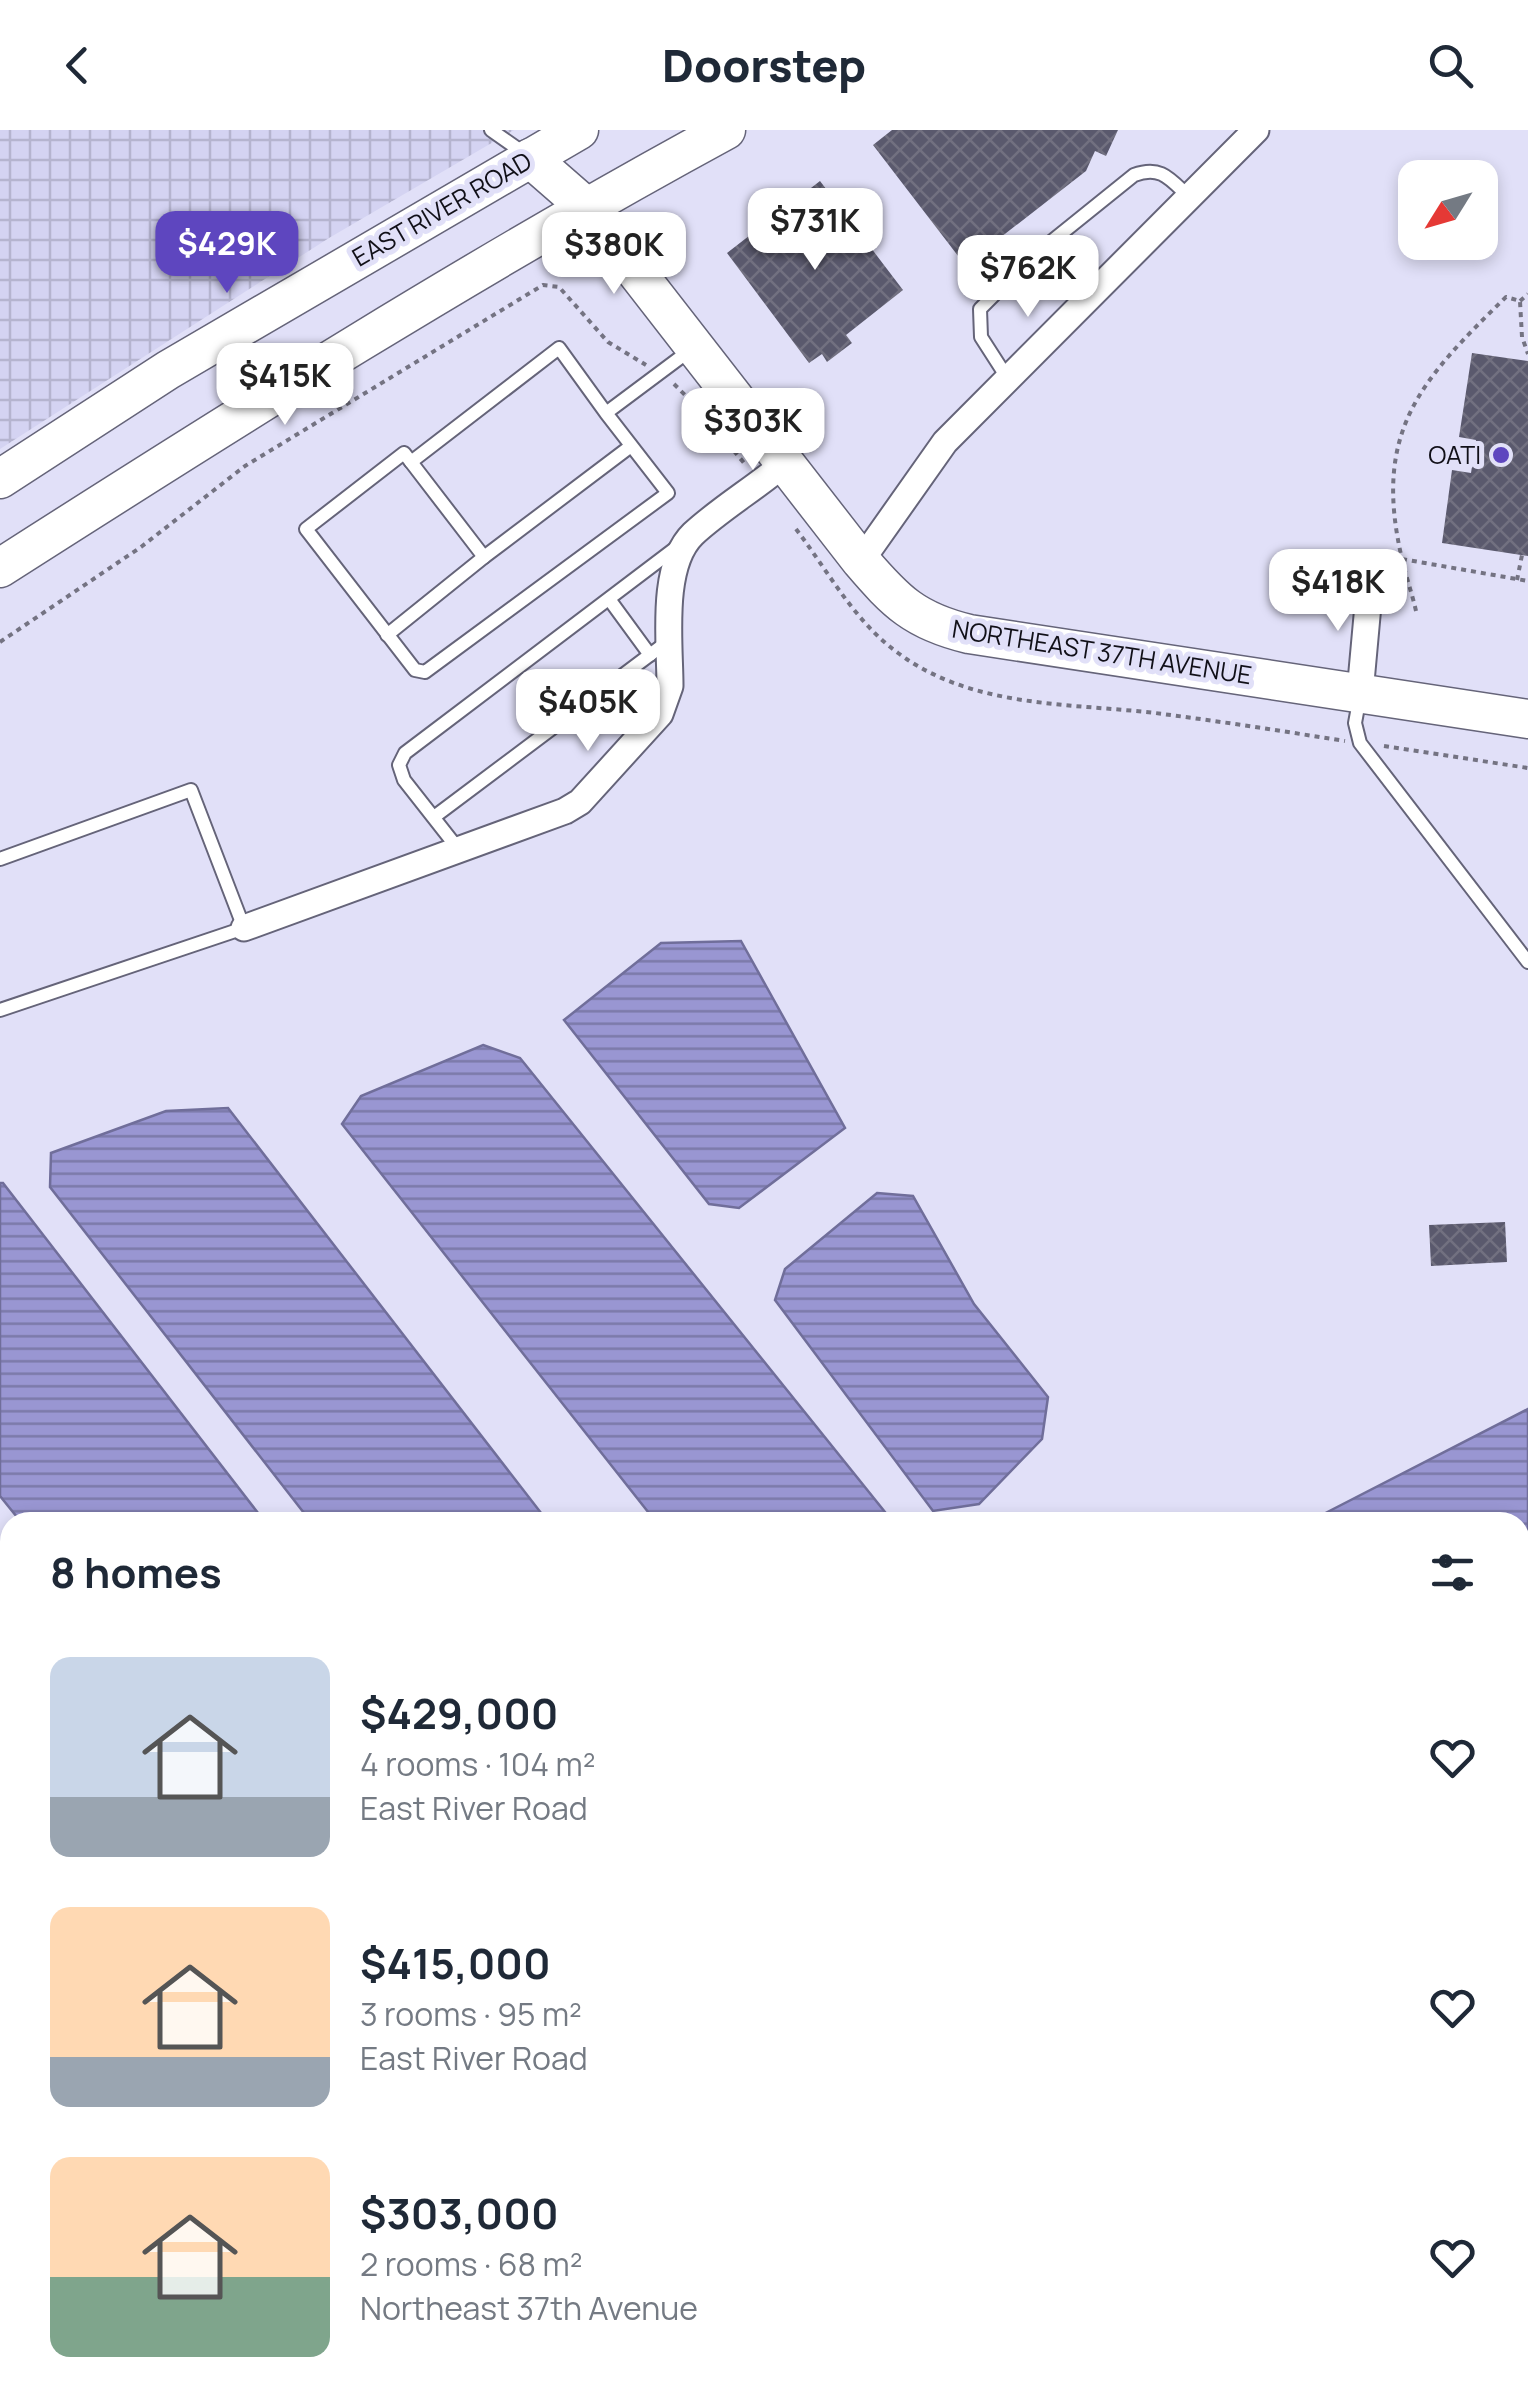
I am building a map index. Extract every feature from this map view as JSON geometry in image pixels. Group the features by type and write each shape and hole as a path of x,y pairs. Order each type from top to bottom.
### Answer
{"street":[{"name":"EAST RIVER ROAD","path":"0,479 168,370 579,130"},
{"path":"0,568 214,432 585,206 726,130"},
{"path":"861,561 945,442 1256,130"},
{"name":"NORTHEAST 37TH AVENUE","path":"530,158 585,206 861,561 884,589 914,614 943,628 1528,718"},
{"path":"244,928 564,811 594,789 660,714 666,700 670,686 660,647 678,557 691,536 786,462"},
{"path":"1360,693 1368,605 1362,573"}],"lane":[{"path":"492,130 530,158"},
{"path":"1008,378 982,337 980,308 1031,258 1134,175 1149,169 1162,172 1189,197"},
{"path":"606,413 696,346"},
{"path":"411,462 559,348 668,493 425,672 414,670 306,530 404,453 484,557"},
{"path":"388,635 631,446"},
{"path":"458,850 404,780 399,765 404,753 691,536"},
{"path":"434,817 660,647 609,599"},
{"path":"1360,693 1355,723 1360,743 1528,962"},
{"path":"0,859 191,790 244,928 0,1010"}],"path":[{"path":"0,642 142,547 244,466 543,285 559,287 608,342 660,373"},
{"path":"1528,294 1520,302 1522,336 1528,354"},
{"path":"1416,611 1402,559 1393,488 1400,442 1411,408 1444,358 1506,297 1520,302"},
{"path":"1517,580 1522,555"},
{"path":"1402,559 1528,581"}],"shaded area":[{"path":"0,130 514,130 329,238 0,449"},
{"path":"741,941 845,1128 739,1208 709,1204 564,1020 661,943"},
{"path":"483,1045 520,1058 885,1512 648,1512 342,1124 361,1096"},
{"path":"228,1108 540,1512 303,1512 50,1187 51,1153 166,1111"},
{"path":"3,1183 257,1512 13,1512 0,1496"},
{"path":"877,1193 913,1196 974,1304 1048,1397 1042,1439 979,1504 933,1511 775,1300 785,1269"},
{"path":"1528,1409 1528,1512 1327,1512"}],"building":[{"path":"892,130 1118,130 1106,156 1095,151 1086,171 965,265 873,145"},
{"path":"820,181 903,290 846,335 852,343 827,362 822,354 809,363 727,253"},
{"name":"OATI","path":"1472,353 1528,361 1528,556 1442,543 1452,470 1471,473 1476,440 1459,437"},
{"path":"1505,1222 1507,1262 1431,1266 1429,1225"}],"place":[{"name":"OATI","path":"1501,455"}]}
